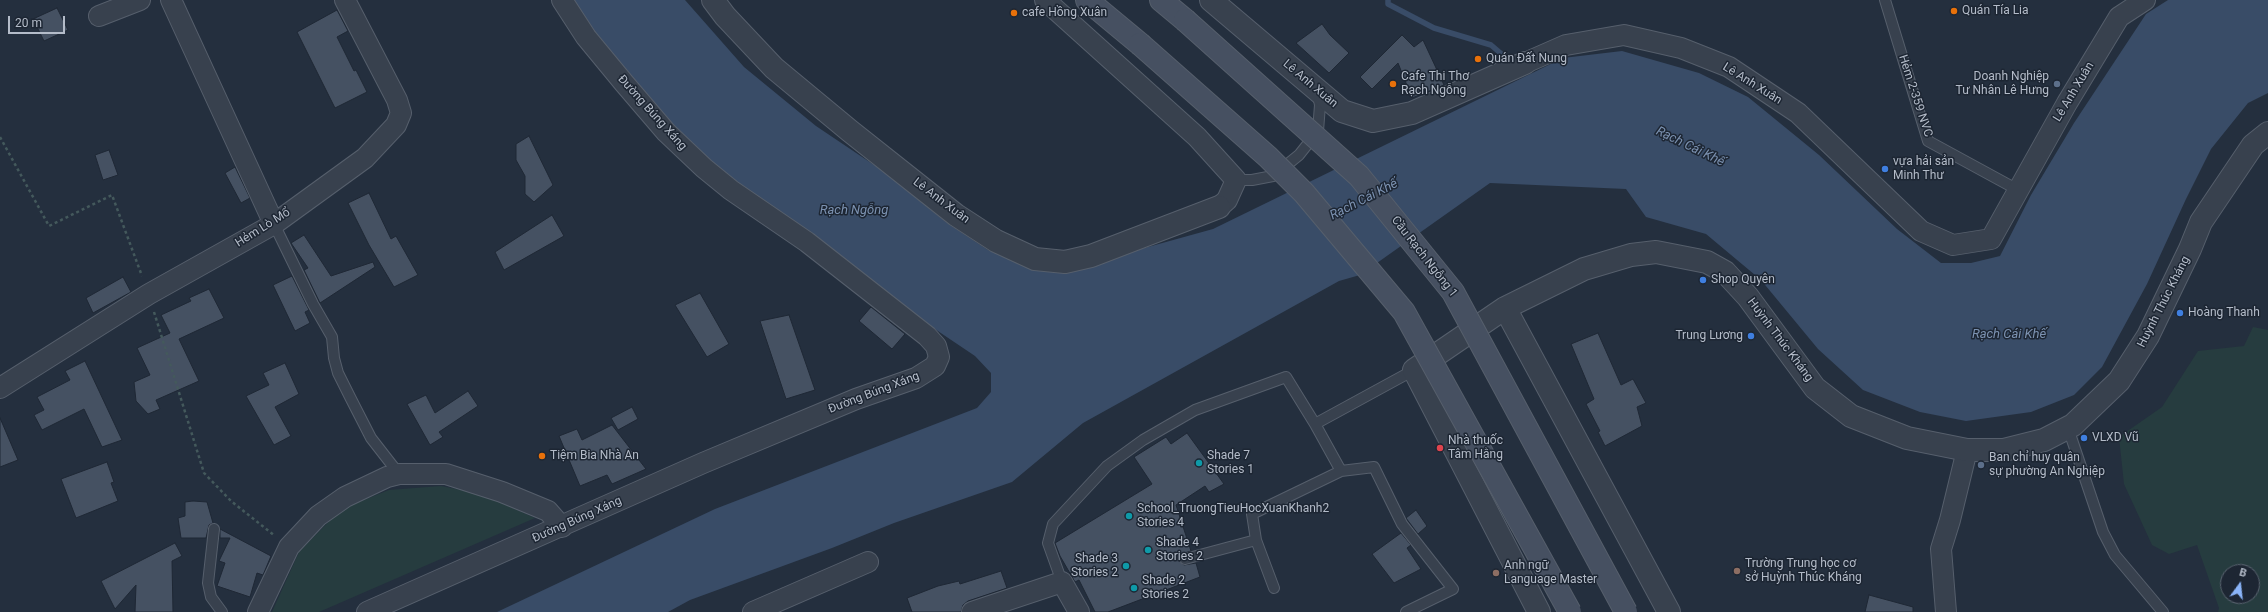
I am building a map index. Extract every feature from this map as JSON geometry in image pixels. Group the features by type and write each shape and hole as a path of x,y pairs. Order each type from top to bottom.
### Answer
{"main road":[{"path":"1087,0 1140,44 1268,157 1304,192 1404,312 1570,612"},
{"name":"Cầu Rạch Ngỗng 1","path":"1161,0 1359,176 1453,292 1626,612"}],"street":[{"path":"99,16 140,0"},
{"path":"171,0 274,224"},
{"name":"Hẻm Lò Mổ","path":"0,388 149,294 274,224 364,158 396,125 401,113 398,100 345,0"},
{"name":"Đường Búng Xáng","path":"367,612 562,527 703,463 856,398 916,378 935,366 939,357 936,346 928,336 807,242 731,190 693,158 666,132 624,83 586,37 562,0"},
{"name":"Lê Anh Xuân","path":"713,0 725,16 774,68 850,131 956,215 996,241 1035,259 1065,262 1091,256 1219,207"},
{"path":"1045,0 1197,137 1236,180 1227,200 1219,207"},
{"name":"Lê Anh Xuân","path":"1211,0 1342,111 1373,121 1412,113 1566,45 1624,34 1680,48 1730,68 1798,112 1921,231 1953,245 1991,239 2067,102 2119,17 2145,0"},
{"name":"Huỳnh Thúc Kháng","path":"1414,370 1505,308 1584,269 1631,255 1656,252 1707,262 1725,272 1748,297 1815,388 1851,416 1907,438 1967,450 2004,450 2044,440 2073,425 2119,381 2148,336 2190,250 2201,222 2253,145 2268,133"},
{"path":"1505,308 1669,612"},
{"path":"1414,370 1539,612"},
{"path":"1946,612 1941,549 1950,520 1967,450"},
{"path":"258,612 289,547 318,516 345,497 387,476 399,474 446,474 502,492 548,512 562,527"},
{"path":"753,612 868,562"},
{"path":"972,612 1062,582 1079,612"}],"lane":[{"name":"Hẻm 2-359 NVC","path":"1885,0 1928,140 2018,190"},
{"path":"1236,180 1252,180 1274,176 1299,155 1318,132 1320,105 1316,90"},
{"path":"274,224 313,304 332,336 334,358 338,373 350,397 371,438 399,474"},
{"path":"1315,424 1414,370"},
{"path":"1062,582 1048,544 1052,524 1107,466 1143,440 1195,410 1286,377 1315,424 1341,471"},
{"path":"2068,428 2103,532 2115,555 2163,612"},
{"path":"1274,588 1256,540 1252,514 1341,471 1374,467 1402,524 1453,589 1406,612"},
{"path":"214,529 208,583 211,597 222,612"},
{"path":"1185,559 1256,540"}],"path":[{"path":"0,137 49,226 112,195 149,294 204,473 231,501 289,547"}],"green space":[{"path":"2253,327 2268,330 2268,612 2218,612 2219,608 2197,545 2169,554 2152,545 2124,484 2119,437 2162,407 2198,351 2244,346"},
{"path":"441,486 481,494 535,518 319,612 272,612 299,552 341,509 389,490"}],"water":[{"name":"Rạch Cái Khế","path":"570,0 685,0 744,67 816,126 883,171 947,223 988,250 1030,266 1072,268 1213,229 1563,58 1622,51 1699,73 1748,97 1819,155 1897,229 1941,263 1971,263 2000,256 2031,195 2074,123 2146,14 2168,0 2268,0 2268,93 2248,103 2211,149 2147,284 2102,367 2074,395 2031,412 1966,421 1920,412 1863,390 1818,349 1761,280 1706,234 1646,217 1626,189 1490,183 1360,275 1339,281 1083,423 1012,482 894,523 832,548 690,600 668,612 497,612 715,509 977,408 991,392 991,373 975,356 917,317 718,172 655,112"}],"building":[{"path":"57,8 68,30 44,41 33,19"},
{"path":"337,10 348,31 337,37 354,71 356,70 367,92 335,108 297,32"},
{"path":"1322,24 1330,35 1349,53 1329,73 1296,43"},
{"path":"1402,35 1414,47 1423,40 1444,85 1412,98 1398,63 1372,89 1360,77"},
{"path":"529,136 553,185 534,202 525,194 525,176 516,160 516,144"},
{"path":"109,150 118,175 103,180 95,155"},
{"path":"235,167 250,198 241,203 225,173"},
{"path":"369,193 391,239 396,236 418,275 394,287 369,245 348,203"},
{"path":"552,215 564,236 504,270 495,252"},
{"path":"304,235 331,276 373,262 375,267 320,303 304,270 308,268 291,243"},
{"path":"292,276 309,310 305,312 310,323 295,331 273,285"},
{"path":"123,277 131,292 93,313 86,298"},
{"path":"209,289 224,318 179,339 199,381 156,400 160,409 148,414 136,401 134,382 150,375 137,348 170,333 161,315 191,301 189,298"},
{"path":"700,293 729,344 707,357 675,305"},
{"path":"871,307 905,334 892,349 859,321"},
{"path":"789,315 815,390 786,399 760,321"},
{"path":"1598,333 1621,385 1633,379 1646,403 1637,407 1642,426 1605,446 1598,432 1600,431 1586,404 1594,399 1571,344"},
{"path":"85,361 122,440 102,447 84,409 42,430 34,415 44,410 37,397 70,380 65,371"},
{"path":"285,363 299,394 275,407 291,436 274,445 246,396 269,385 263,373"},
{"path":"468,391 478,406 439,432 443,437 430,445 407,404 426,395 435,413"},
{"path":"632,407 638,419 618,430 611,418"},
{"path":"0,418 18,460 0,467"},
{"path":"612,425 646,469 612,484 607,475 580,486 559,436 577,429 582,440"},
{"path":"1187,433 1224,484 1209,492 1205,486 1176,505 1191,551 1181,554 1179,561 1184,565 1196,563 1200,577 1108,612 1095,612 1079,580 1075,582 1060,556 1055,543 1152,484 1134,457 1166,437 1171,444"},
{"path":"107,462 114,482 111,483 118,501 76,518 61,479"},
{"path":"185,502 207,502 213,523 209,525 206,538 181,538 178,518 185,516"},
{"path":"1416,510 1427,526 1418,534 1406,518"},
{"path":"220,529 271,556 263,575 257,573 250,597 217,586 225,563 219,561 230,538 220,538"},
{"path":"1401,533 1411,545 1407,548 1421,569 1394,583 1372,554"},
{"path":"175,543 182,556 172,561 173,612 135,612 136,585 115,609 101,581"},
{"path":"1001,571 1007,588 968,601 963,605 961,612 912,612 907,598 938,586 959,581 960,584"},
{"path":"1869,595 1913,607 1913,612 1865,612"}],"waterway":[{"path":"1388,0 1388,4 1434,28 1491,45 1512,63"}],"place":[{"name":"Quán Tía Lia","path":"1954,11"},
{"name":"cafe Hồng Xuân","path":"1014,13"},
{"name":"Quán Đất Nung","path":"1478,59"},
{"name":"Cafe Thi Thơ Rạch Ngỗng","path":"1393,84"},
{"name":"Doanh Nghiệp Tư Nhân Lê Hưng","path":"2057,84"},
{"name":"vựa hải sản Minh Thư","path":"1885,169"},
{"name":"Shop Quyên","path":"1703,280"},
{"name":"Hoàng Thanh","path":"2180,313"},
{"name":"Trung Lương","path":"1751,336"},
{"name":"VLXD Vũ","path":"2084,438"},
{"name":"Nhà thuốc Tâm Hằng","path":"1440,448"},
{"name":"Tiệm Bia Nhà An","path":"542,456"},
{"name":"Shade 7 Stories 1","path":"1199,463"},
{"name":"Ban chỉ huy quân sự phường An Nghiệp","path":"1981,465"},
{"name":"School_TruongTieuHocXuanKhanh2 Stories 4","path":"1129,516"},
{"name":"Shade 4 Stories 2","path":"1148,550"},
{"name":"Shade 3 Stories 2","path":"1126,566"},
{"name":"Trường Trung học cơ sở Huỳnh Thúc Kháng","path":"1737,571"},
{"name":"Anh ngữ Language Master","path":"1496,573"},
{"name":"Shade 2 Stories 2","path":"1134,588"}],"water label":[{"name":"Rạch Ngỗng","path":"854,211"}]}
